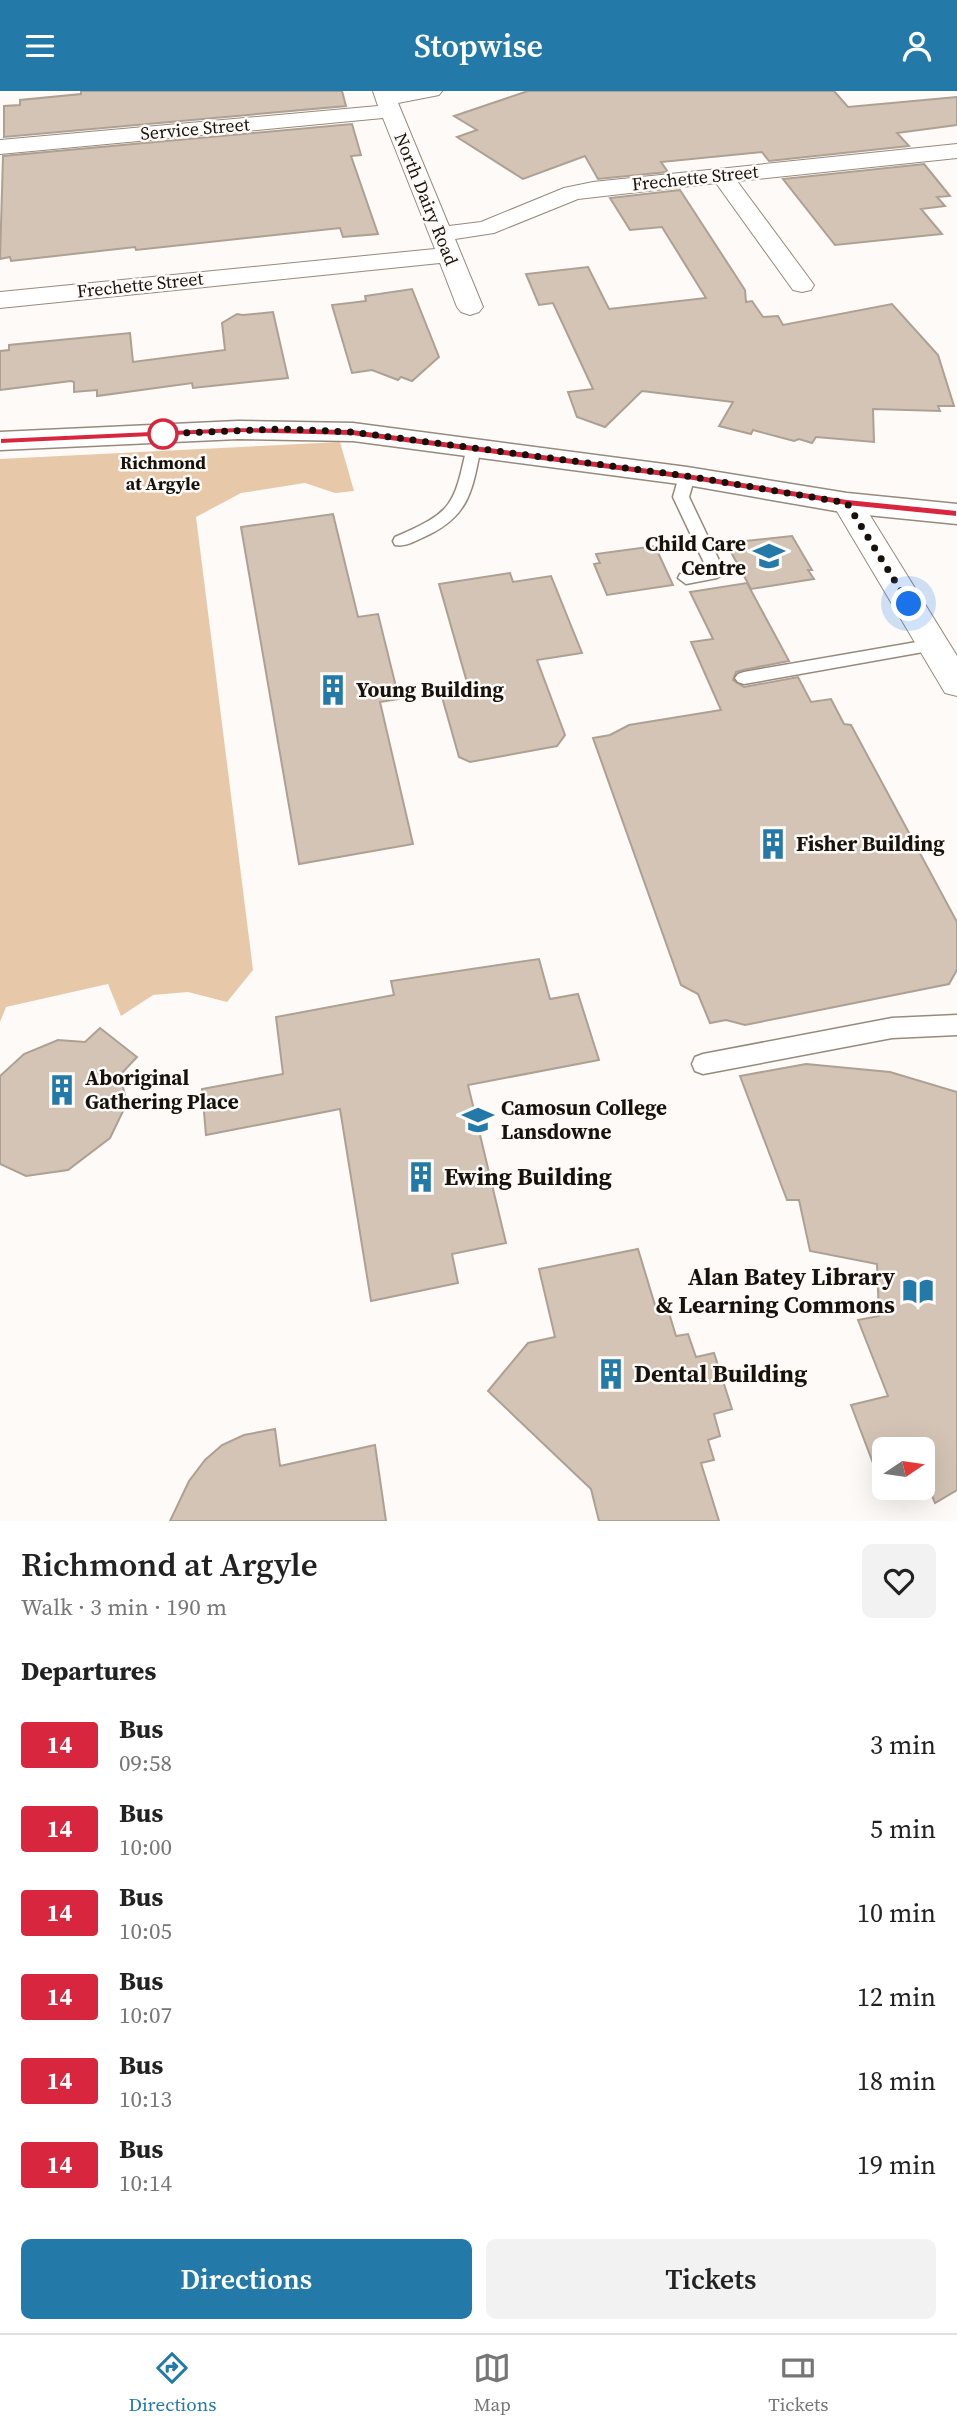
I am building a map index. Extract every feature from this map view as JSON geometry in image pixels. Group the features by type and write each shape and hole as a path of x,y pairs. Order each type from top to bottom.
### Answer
{"main road":[{"path":"0,441 284,429 352,432 687,476 847,503 957,514"}],"street":[{"name":"Service Street","path":"0,147 386,100 432,91"},
{"name":"North Dairy Road","path":"386,100 470,307"},
{"name":"Frechette Street","path":"0,300 444,245 582,191 957,151"},
{"path":"722,176 802,285"},
{"path":"847,503 957,684"}],"lane":[{"path":"401,541 443,523 462,502 474,446"},
{"path":"686,578 717,573 681,497 687,476"},
{"path":"744,678 934,645"},
{"path":"703,1064 892,1028 957,1025"}],"shaded area":[{"path":"340,442 354,491 335,493 305,483 241,493 196,517 253,970 227,1002 188,992 153,995 121,1016 108,984 6,1007 0,1022 0,459"}],"building":[{"path":"81,91 342,91 346,106 4,137 4,106 20,105 20,100 81,94"},
{"path":"528,91 834,91 848,107 957,97 957,125 897,133 909,146 769,161 762,152 661,162 668,172 598,179 585,156 523,179 457,137 477,130 454,116"},
{"path":"352,124 361,155 351,156 378,234 343,237 340,228 136,250 135,247 11,261 10,257 0,259 3,156"},
{"path":"924,164 950,196 937,197 945,206 921,209 942,234 835,245 783,179"},
{"path":"680,190 745,290 746,302 752,301 763,317 778,316 783,325 892,304 938,355 954,406 938,406 940,411 873,409 874,442 816,437 812,443 753,430 751,434 719,426 733,402 642,391 605,427 577,417 568,392 593,389 553,303 539,305 526,274 588,267 609,309 706,298 662,227 630,230 610,198"},
{"path":"412,289 439,357 412,381 401,377 398,380 372,370 352,373 332,305 366,301 365,296"},
{"path":"273,312 288,378 193,388 192,383 97,396 97,390 74,392 74,382 71,381 0,390 0,351 9,350 9,345 130,333 133,362 225,350 222,323 237,314"},
{"name":"Young Building","path":"333,514 358,617 378,614 399,699 380,702 413,844 299,864 241,527"},
{"name":"Child Care Centre","path":"792,536 812,570 808,570 814,579 751,589 726,543"},
{"path":"655,546 673,585 607,595 594,564 600,563 596,554"},
{"path":"510,573 513,582 551,576 582,653 537,660 565,735 557,746 470,762 459,757 442,697 470,693 439,584"},
{"name":"Fisher Building","path":"747,583 789,661 736,672 733,680 744,687 798,677 811,702 831,699 844,724 851,725 957,922 957,970 949,984 745,1025 726,1020 710,1023 698,994 681,985 593,738 610,735 629,725 721,710 691,642 713,639 690,592"},
{"name":"Ewing Building","path":"539,959 550,999 578,994 599,1060 468,1085 506,1243 452,1254 458,1283 371,1301 340,1109 206,1135 202,1089 283,1074 276,1017 394,995 391,981"},
{"name":"Aboriginal Gathering Place","path":"100,1028 137,1057 120,1075 127,1103 110,1138 68,1170 26,1176 0,1164 0,1076 24,1054 58,1040 85,1042"},
{"name":"Alan Batey Library & Learning Commons","path":"806,1064 890,1072 957,1092 957,1490 935,1503 935,1437 872,1437 872,1460 851,1405 888,1396 858,1320 879,1316 877,1264 810,1251 799,1200 787,1200 740,1076"},
{"name":"Dental Building","path":"638,1249 658,1315 669,1313 676,1336 688,1334 696,1357 714,1353 732,1409 714,1414 720,1436 708,1440 714,1460 701,1463 719,1521 599,1521 591,1489 488,1391 528,1343 555,1337 539,1269"},
{"path":"275,1429 280,1466 375,1445 386,1521 170,1521 189,1481 205,1460 222,1445 244,1435"}],"bus line":[{"name":"14","path":"0,441 238,430 352,432 687,476 847,503 957,514"}],"place":[{"name":"Richmond at Argyle","path":"163,434"},
{"name":"Child Care Centre","path":"769,556"},
{"name":"Young Building","path":"333,690"},
{"name":"Fisher Building","path":"773,844"},
{"name":"Aboriginal Gathering Place","path":"62,1090"},
{"name":"Camosun College Lansdowne","path":"478,1120"},
{"name":"Ewing Building","path":"421,1177"},
{"name":"Alan Batey Library & Learning Commons","path":"918,1291"},
{"name":"Dental Building","path":"611,1374"}],"route":[{"path":"163,434 156,434 284,429 352,432 687,476 847,503 909,604"}]}
